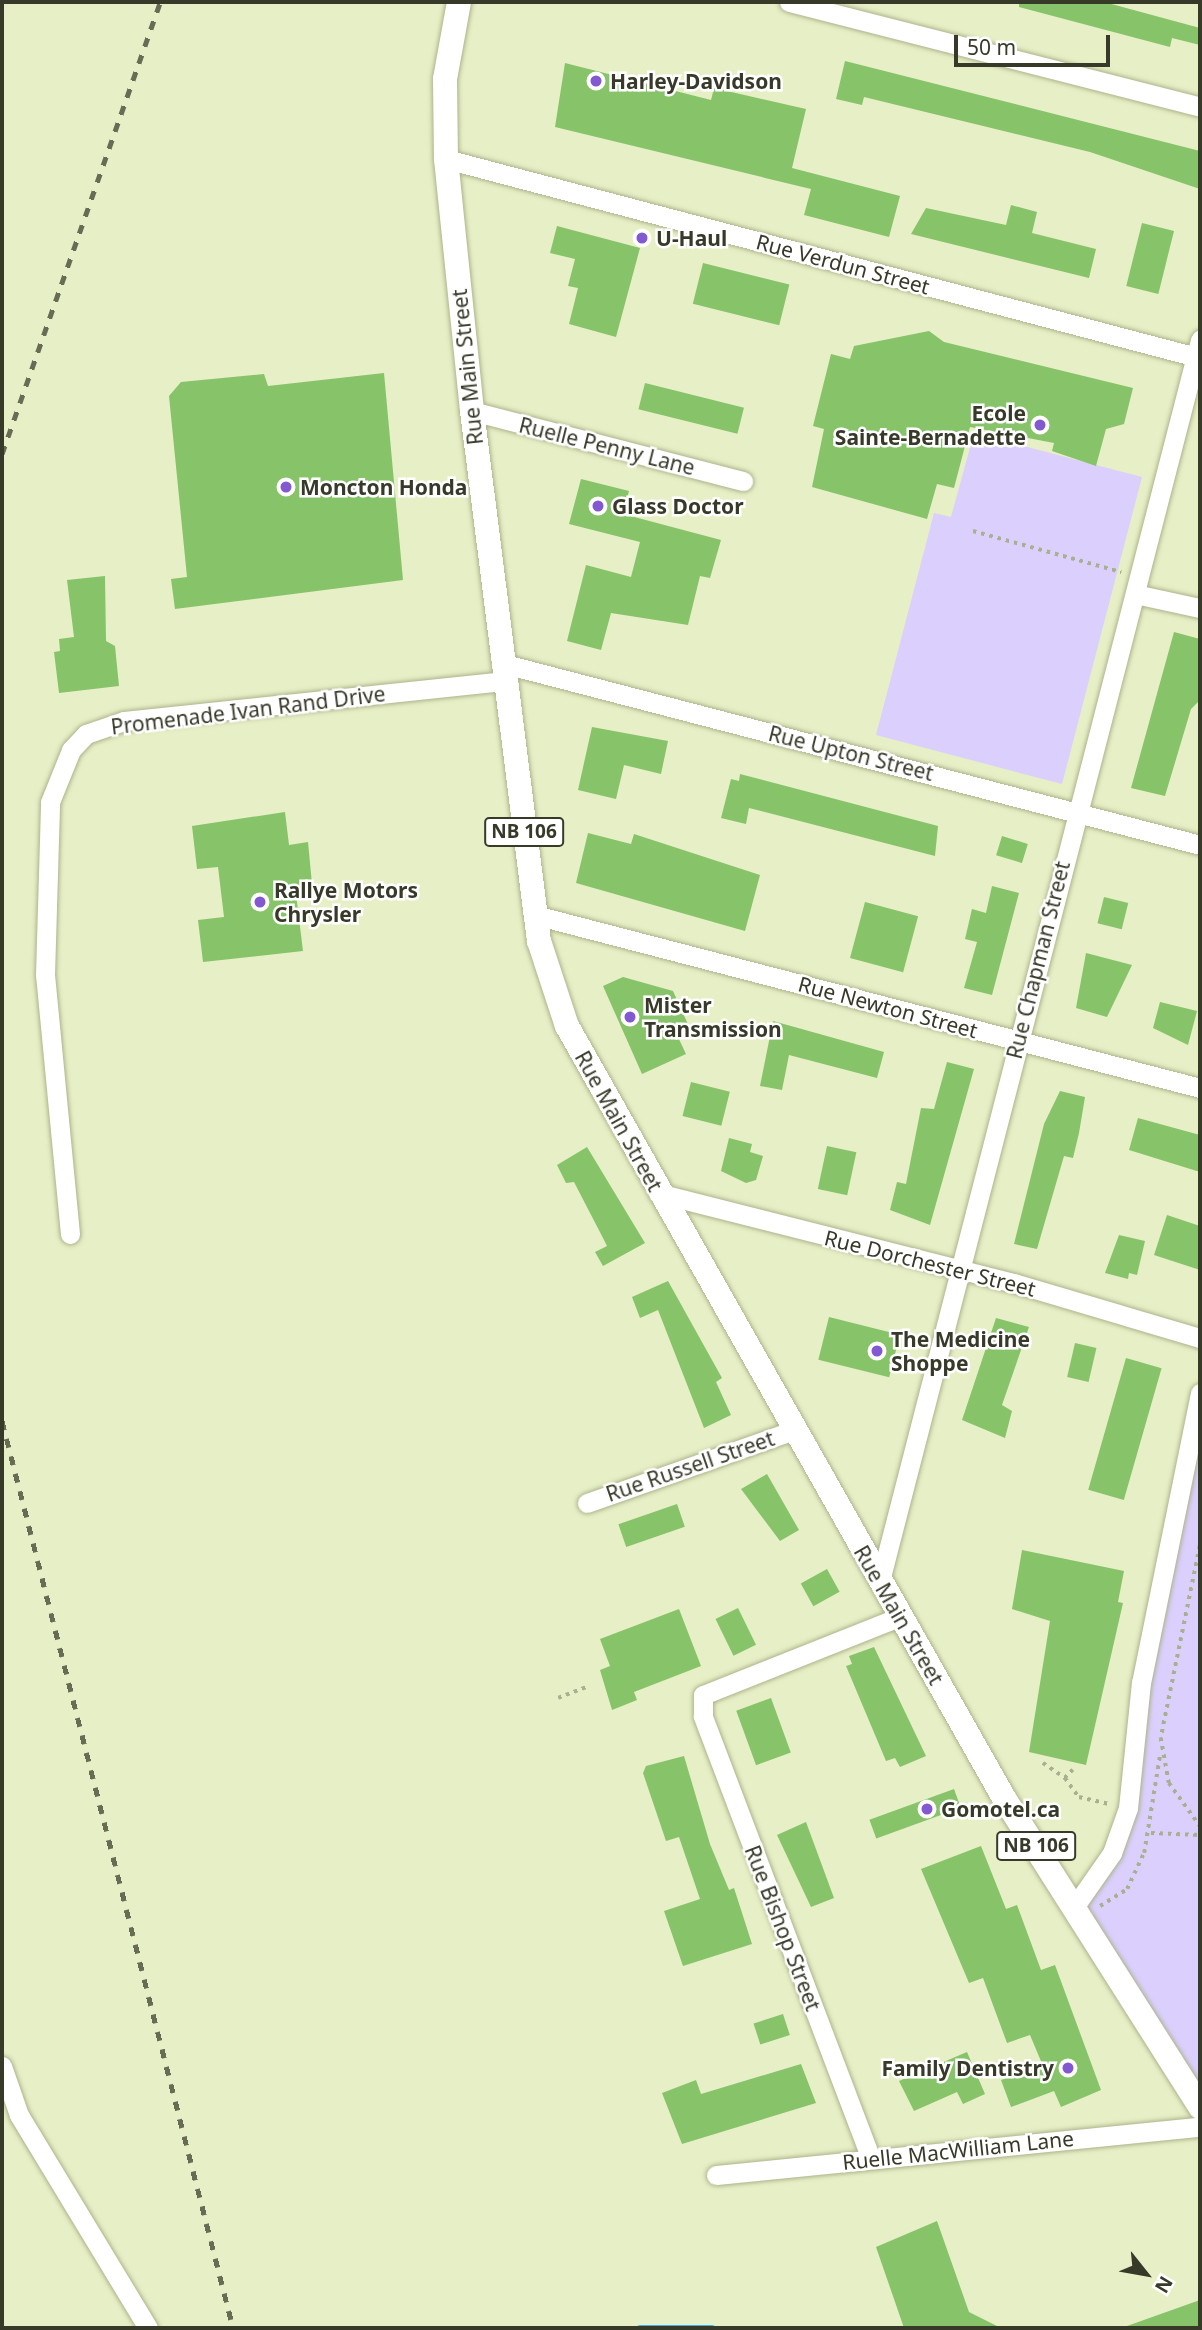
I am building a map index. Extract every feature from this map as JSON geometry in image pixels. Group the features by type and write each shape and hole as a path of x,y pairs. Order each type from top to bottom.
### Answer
{"main road":[{"name":"Rue Main Street","path":"459,2 445,79 446,159 472,411 502,672 535,915 567,1026 658,1193 1004,1798 1076,1906 1200,2107"}],"street":[{"path":"789,2 1200,107"},
{"name":"Rue Verdun Street","path":"446,159 1199,352"},
{"name":"Rue Chapman Street","path":"880,1581 1076,811 1199,352"},
{"name":"Ruelle Penny Lane","path":"472,411 743,481"},
{"path":"1138,586 1200,608"},
{"name":"Rue Upton Street","path":"502,672 1076,811 1200,845"},
{"name":"Promenade Ivan Rand Drive","path":"71,1234 45,975 50,802 71,750 86,734 124,722 502,672"},
{"name":"Rue Newton Street","path":"535,915 1200,1088"},
{"name":"Rue Dorchester Street","path":"658,1193 961,1270 1200,1338"},
{"path":"1076,1906 1112,1853 1128,1808 1141,1683 1200,1393"},
{"name":"Rue Russell Street","path":"587,1503 794,1430"},
{"name":"Rue Bishop Street","path":"871,2160 703,1716 703,1695 899,1617"},
{"path":"2,2066 19,2115 148,2328"},
{"name":"Ruelle MacWilliam Lane","path":"716,2175 1200,2127"}],"path":[{"path":"973,531 1138,586"},
{"path":"1200,1546 1161,1738 1169,1783 1200,1826"},
{"path":"558,1698 586,1687"},
{"path":"1043,1763 1065,1777 1079,1797 1128,1808"},
{"path":"1065,1777 1073,1770"},
{"path":"1152,1833 1200,1835"}],"shaded area":[{"path":"974,433 1142,477 1062,784 876,735 934,513 951,517"},
{"path":"1200,1393 1200,2107 1075,1906 1112,1853"}],"building":[{"path":"1019,2 1104,2 1200,28 1200,45 1172,38 1170,47 1019,7"},
{"path":"845,61 1200,151 1200,189 1090,152 864,97 862,105 836,99"},
{"path":"565,63 711,100 714,88 806,109 792,168 900,196 889,237 804,215 811,189 555,127"},
{"path":"1011,205 1037,212 1032,233 1096,249 1089,278 911,234 926,208 1006,225"},
{"path":"1142,223 1174,231 1158,294 1126,286"},
{"path":"557,226 640,248 616,337 569,324 578,288 568,286 575,259 550,253"},
{"path":"703,263 789,285 779,325 693,304"},
{"name":"Ecole Sainte-Bernadette","path":"929,331 944,342 1133,388 1124,424 1106,429 1096,466 1052,451 1054,443 970,427 954,488 937,484 927,519 812,487 824,429 813,426 831,354 850,359 854,346"},
{"name":"Moncton Honda","path":"384,373 403,580 175,609 171,579 187,577 169,396 181,382 264,374 268,386"},
{"path":"645,383 744,408 737,434 638,409"},
{"path":"581,479 629,491 623,514 721,540 710,578 700,576 688,625 611,613 601,650 567,641 586,565 631,577 640,542 569,524"},
{"path":"105,576 106,641 115,646 119,686 59,693 54,652 60,651 59,639 74,637 67,580"},
{"path":"1174,632 1200,639 1200,700 1191,709 1165,796 1131,788"},
{"path":"592,727 668,741 661,774 624,765 616,799 578,790"},
{"path":"740,774 938,826 935,856 749,808 746,824 721,818 731,779 739,781"},
{"name":"Rallye Motors Chrysler","path":"285,812 289,845 308,842 312,884 295,886 303,951 203,962 198,920 224,917 218,867 197,869 192,826"},
{"path":"588,833 631,844 634,834 760,875 745,931 576,883"},
{"path":"1002,836 1028,844 1022,863 996,855"},
{"path":"992,886 1019,893 992,995 964,988 977,942 965,939 972,909 986,913"},
{"path":"1104,897 1128,903 1122,929 1097,923"},
{"path":"865,902 918,916 903,972 850,958"},
{"path":"1086,953 1132,965 1107,1017 1076,1008"},
{"path":"623,977 673,991 691,1031 678,1037 686,1054 642,1074 603,986"},
{"path":"1160,1002 1197,1011 1188,1045 1153,1028"},
{"path":"773,1021 884,1052 877,1078 789,1055 782,1090 760,1086"},
{"path":"947,1062 974,1069 930,1225 890,1210 897,1182 906,1184 921,1108 934,1109"},
{"path":"691,1082 730,1092 721,1126 683,1116"},
{"path":"1060,1091 1085,1097 1073,1158 1064,1156 1037,1249 1014,1244 1044,1124"},
{"path":"1138,1118 1200,1135 1200,1172 1129,1150"},
{"path":"729,1138 752,1144 750,1152 763,1156 756,1180 746,1183 721,1171"},
{"path":"827,1146 856,1152 847,1195 818,1189"},
{"path":"587,1147 645,1243 603,1266 595,1252 607,1246 574,1182 566,1183 557,1165"},
{"path":"1167,1215 1200,1226 1200,1270 1154,1255"},
{"path":"1119,1235 1145,1241 1137,1275 1129,1273 1128,1279 1105,1273"},
{"path":"668,1281 722,1378 716,1382 731,1415 704,1428 658,1310 640,1318 632,1297"},
{"path":"829,1317 900,1335 889,1377 818,1360"},
{"path":"996,1318 1029,1327 1002,1405 1012,1411 1005,1438 962,1420"},
{"path":"1075,1343 1096,1348 1089,1382 1067,1377"},
{"path":"1126,1358 1162,1368 1124,1500 1088,1490"},
{"path":"767,1474 799,1530 780,1541 741,1489"},
{"path":"677,1504 685,1527 626,1547 618,1524"},
{"path":"1022,1550 1124,1571 1118,1602 1123,1603 1086,1765 1029,1752 1050,1621 1012,1609"},
{"path":"827,1569 840,1592 813,1606 801,1584"},
{"path":"738,1608 756,1645 734,1656 716,1619"},
{"path":"679,1609 701,1666 634,1692 637,1700 612,1710 600,1670 610,1666 600,1639"},
{"path":"874,1647 926,1756 900,1767 895,1758 886,1761 846,1666 852,1664 849,1656"},
{"path":"771,1698 791,1753 756,1765 736,1711"},
{"path":"684,1756 710,1844 729,1890 734,1888 752,1944 683,1966 664,1911 700,1899 679,1837 666,1841 643,1773 646,1766"},
{"path":"954,1789 961,1808 876,1839 869,1820"},
{"path":"806,1822 834,1898 811,1907 777,1835"},
{"path":"981,1846 1006,1909 1017,1905 1041,1970 1055,1965 1101,2090 1061,2107 1054,2091 1011,2107 1001,2080 1043,2066 1030,2035 1007,2043 983,1978 969,1983 921,1869"},
{"path":"783,2014 790,2035 760,2045 754,2024"},
{"path":"967,2052 985,2094 963,2104 957,2092 914,2111 899,2081"},
{"path":"801,2064 816,2103 682,2144 662,2093 696,2080 701,2094"},
{"path":"937,2221 969,2312 1001,2328 904,2328 876,2247"},
{"path":"1200,2300 1200,2328 1127,2326"}],"waterway":[{"path":"640,2328 712,2328"}],"railway":[{"path":"2,454 160,2"},
{"path":"2,1421 233,2328"}],"place":[{"name":"Harley-Davidson","path":"596,81"},
{"name":"U-Haul","path":"642,238"},
{"name":"Ecole Sainte-Bernadette","path":"1040,425"},
{"name":"Moncton Honda","path":"286,487"},
{"name":"Glass Doctor","path":"598,506"},
{"name":"Rallye Motors Chrysler","path":"260,902"},
{"name":"Mister Transmission","path":"630,1017"},
{"name":"The Medicine Shoppe","path":"877,1351"},
{"name":"Gomotel.ca","path":"927,1809"},
{"name":"Family Dentistry","path":"1068,2068"}]}
